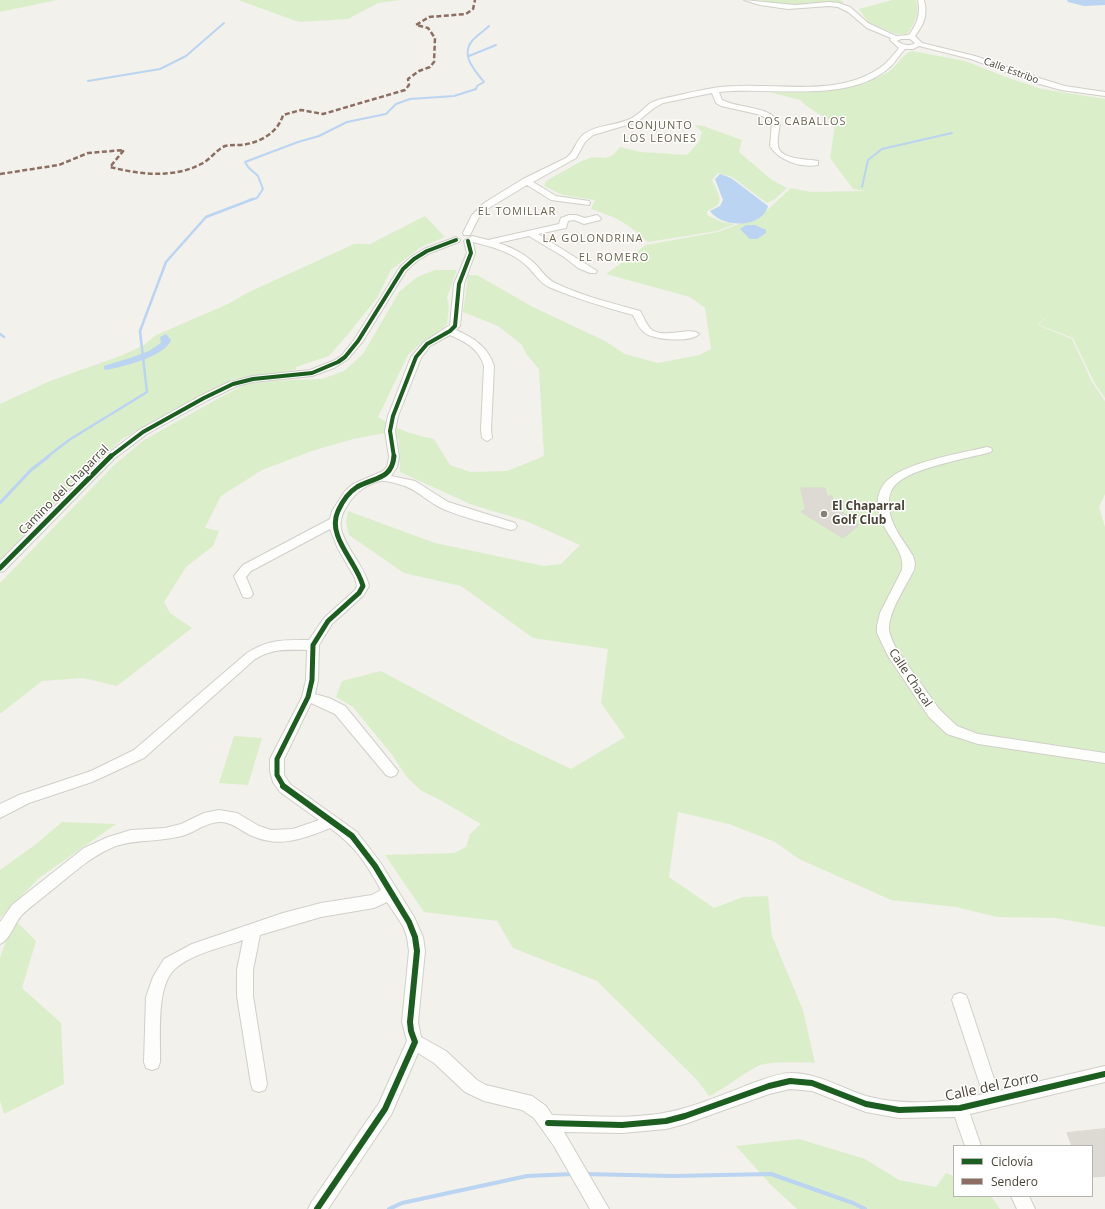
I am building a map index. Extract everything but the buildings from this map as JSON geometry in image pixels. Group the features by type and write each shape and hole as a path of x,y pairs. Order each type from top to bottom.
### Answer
{"street":[{"path":"747,0 795,7 819,4 839,5 852,10 860,20 867,25 896,38 911,37 919,41 918,44 914,46 903,46 894,42 893,40 896,38"},
{"path":"911,37 923,17 924,8 921,0"},
{"name":"Calle Estribo","path":"918,44 973,57 1038,81 1064,88 1105,94"},
{"path":"600,1209 560,1140 540,1112 526,1102 484,1093 471,1086 440,1057 415,1042 410,1031 410,1022 417,951 415,937 409,922 375,866 352,836 285,788 277,779 277,759 308,697 312,680 312,645 328,621 359,593 363,586 361,578 338,537 335,521 338,511 349,494 357,487 387,474 394,462 391,423 412,364 420,350 427,344 450,331 455,326 459,284 471,254 466,238 480,211 526,181 571,159 575,156 585,137 600,129 633,120 648,108 659,102 738,88 807,90 857,82 879,72 891,62 903,46"},
{"path":"715,91 719,101 724,104 766,114 774,120 776,123 774,146 780,154 795,160 815,163"},
{"path":"526,181 554,198 586,203"},
{"path":"488,243 562,226 564,220 569,218 579,218 584,221 597,218"},
{"path":"530,233 567,255 581,266 593,272"},
{"path":"466,238 510,250 530,264 538,275 552,285 604,304 637,313 646,330 651,333 669,336 694,334"},
{"name":"Camino del Chaparral","path":"0,568 110,457 143,432 204,398 233,384 253,378 312,373 338,362 345,357 358,341 399,274 407,265 425,252 466,238"},
{"path":"450,331 477,345 488,359 487,438"},
{"name":"Calle Chacal","path":"987,450 911,472 893,481 887,489 883,498 884,513 907,556 909,563 908,570 885,617 883,626 887,643 892,653 934,713 952,730 978,739 1105,758"},
{"path":"381,477 411,484 444,505 457,510 511,526"},
{"path":"247,594 240,576 247,568 335,521"},
{"path":"0,812 17,802 113,768 140,754 251,656 265,648 278,645 312,645"},
{"path":"308,697 324,702 340,710 391,771"},
{"path":"0,937 17,910 89,852 113,841 131,836 166,834 184,828 204,818 219,816 232,817 255,831 271,836 293,835 331,822"},
{"path":"152,1062 154,997 163,971 169,964 197,949 283,920 320,910 374,901 390,893"},
{"path":"253,930 244,970 245,996 259,1084"},
{"path":"960,1000 993,1100"},
{"path":"317,1209 384,1109 398,1083 409,1052 415,1042"},
{"name":"Calle del Zorro","path":"548,1123 622,1125 666,1121 685,1116 769,1086 790,1081 812,1083 866,1104 900,1110 960,1108 1105,1074"},
{"path":"960,1108 973,1145"},
{"path":"1020,1197 1026,1209"}],"green space":[{"path":"0,0 57,0 0,12"},
{"path":"238,0 401,0 378,3 348,19 299,22"},
{"path":"757,0 840,0 844,2 842,4 828,3 792,5"},
{"path":"892,0 916,0 916,18 907,34 896,34 868,22 859,9"},
{"name":"El Chaparral Golf Club","path":"912,51 965,61 1042,89 1105,99 1105,398 1094,382 1073,338 1039,325 1050,313 1038,325 1072,339 1092,382 1105,401 1105,494 1099,507 1105,527 1105,927 1056,918 997,917 956,907 891,900 799,859 775,842 729,824 678,812 669,877 714,908 743,897 768,896 772,936 803,1010 815,1063 793,1062 769,1063 762,1065 750,1070 709,1096 697,1080 597,981 513,948 497,921 424,912 385,855 454,853 466,847 470,834 481,824 420,790 406,776 393,756 353,707 336,697 342,681 381,671 506,738 571,769 625,737 601,703 608,649 533,638 461,586 404,573 349,535 346,523 348,511 435,543 544,566 561,564 580,545 526,521 470,504 400,472 399,440 385,433 353,439 312,451 262,470 221,496 205,528 219,531 213,546 186,567 164,602 170,613 192,628 117,686 83,678 42,681 0,714 0,583 114,465 144,440 248,383 322,379 344,371 363,354 399,292 417,277 435,270 457,270 447,297 449,306 447,324 442,330 420,344 408,355 378,417 405,431 434,439 450,465 471,472 507,471 544,456 539,369 527,355 522,345 498,326 463,312 468,275 477,275 533,307 605,341 625,354 658,363 699,355 711,349 705,308 690,297 606,274 646,245 718,232 762,215 791,188 811,192 866,191 853,189 830,158 835,124 808,107 800,100 769,92 825,91 853,86 879,77 892,69 906,54"},
{"path":"695,125 703,126 742,140 739,152 772,180 787,188 774,200 767,203 732,177 718,173 712,180 720,200 717,206 707,211 707,215 722,222 735,224 717,231 648,242 621,221 591,209 595,200 563,195 544,186 546,181 577,164 587,159 596,157 607,158 615,153 620,147 641,152 687,155 699,142 702,132"},
{"path":"425,216 445,237 421,247 391,270 377,298 329,356 296,367 296,370 233,379 122,439 59,499 0,560 0,404 50,381 123,355 144,345 156,335 228,304 247,293 354,244 370,244"},
{"path":"234,736 262,738 248,785 219,783"},
{"path":"62,822 116,824 39,878 0,918 0,870 36,844"},
{"path":"17,922 36,941 22,988 61,1023 64,1084 4,1114 0,1100 0,958 7,938"},
{"path":"799,1139 865,1159 899,1180 936,1187 946,1173 953,1176 953,1197 992,1197 1000,1209 797,1209 771,1185 736,1146"}],"water":[{"path":"1067,0 1105,0 1105,5 1084,6 1068,2"},
{"path":"720,174 731,178 768,206 764,214 758,219 741,224 723,221 715,217 710,211 720,206 723,200 715,179"},
{"path":"746,225 755,225 766,230 766,233 757,239 750,239 740,229"},
{"path":"166,334 171,340 161,351 143,360 106,370 104,369 104,366 149,351 161,343 160,337"}],"waterway":[{"path":"88,81 160,69 186,56 224,23"},
{"path":"252,200 257,198 263,189 258,176 248,167 245,162 298,142 319,136 347,122 386,114 396,104 410,99 454,96 476,89 477,86 484,82 470,63 468,57 469,46 472,41 489,26"},
{"path":"469,56 496,45"},
{"path":"862,187 868,160 882,149 952,133"},
{"path":"47,457 69,440 147,392 140,331 166,262 206,217 252,200"},
{"path":"0,334 4,337"},
{"path":"0,503 31,470 49,456"},
{"path":"389,1209 402,1203 527,1176 573,1174"},
{"path":"584,1174 673,1176 771,1174 853,1203 865,1209"}],"marked path":[{"path":"0,174 59,165 88,153 124,150 110,167 142,173 176,172 201,164 226,146 251,143 269,135 278,126 283,115 301,110 323,114 405,90 409,85 408,79 419,71 430,67 434,62 435,38 428,28 416,25 429,17 466,14 473,9 475,0"}],"cycle path":[{"path":"0,568 110,457 143,432 204,398 233,384 253,379 312,373 331,366 345,357 358,341 403,269 414,259 427,251 456,240"},
{"path":"317,1209 385,1109 415,1042 411,1031 410,1022 417,951 415,937 409,922 365,851 352,836 285,788 277,775 277,759 308,697 312,680 313,645 328,621 359,593 363,586 361,578 344,549 335,528 335,521 338,511 349,494 357,487 387,474 392,467 394,457 390,431 393,416 416,357 427,344 450,331 455,326 459,284 471,253 468,241"},
{"path":"548,1123 622,1125 666,1121 685,1116 769,1086 790,1081 812,1083 866,1104 899,1110 960,1108 1105,1074"}],"place":[{"name":"El Chaparral Golf Club","path":"824,514"}],"district":[{"name":"LOS CABALLOS","path":"802,122"},
{"name":"CONJUNTO LOS LEONES","path":"660,132"},
{"name":"EL TOMILLAR","path":"517,212"},
{"name":"LA GOLONDRINA","path":"593,239"},
{"name":"EL ROMERO","path":"614,258"}]}
